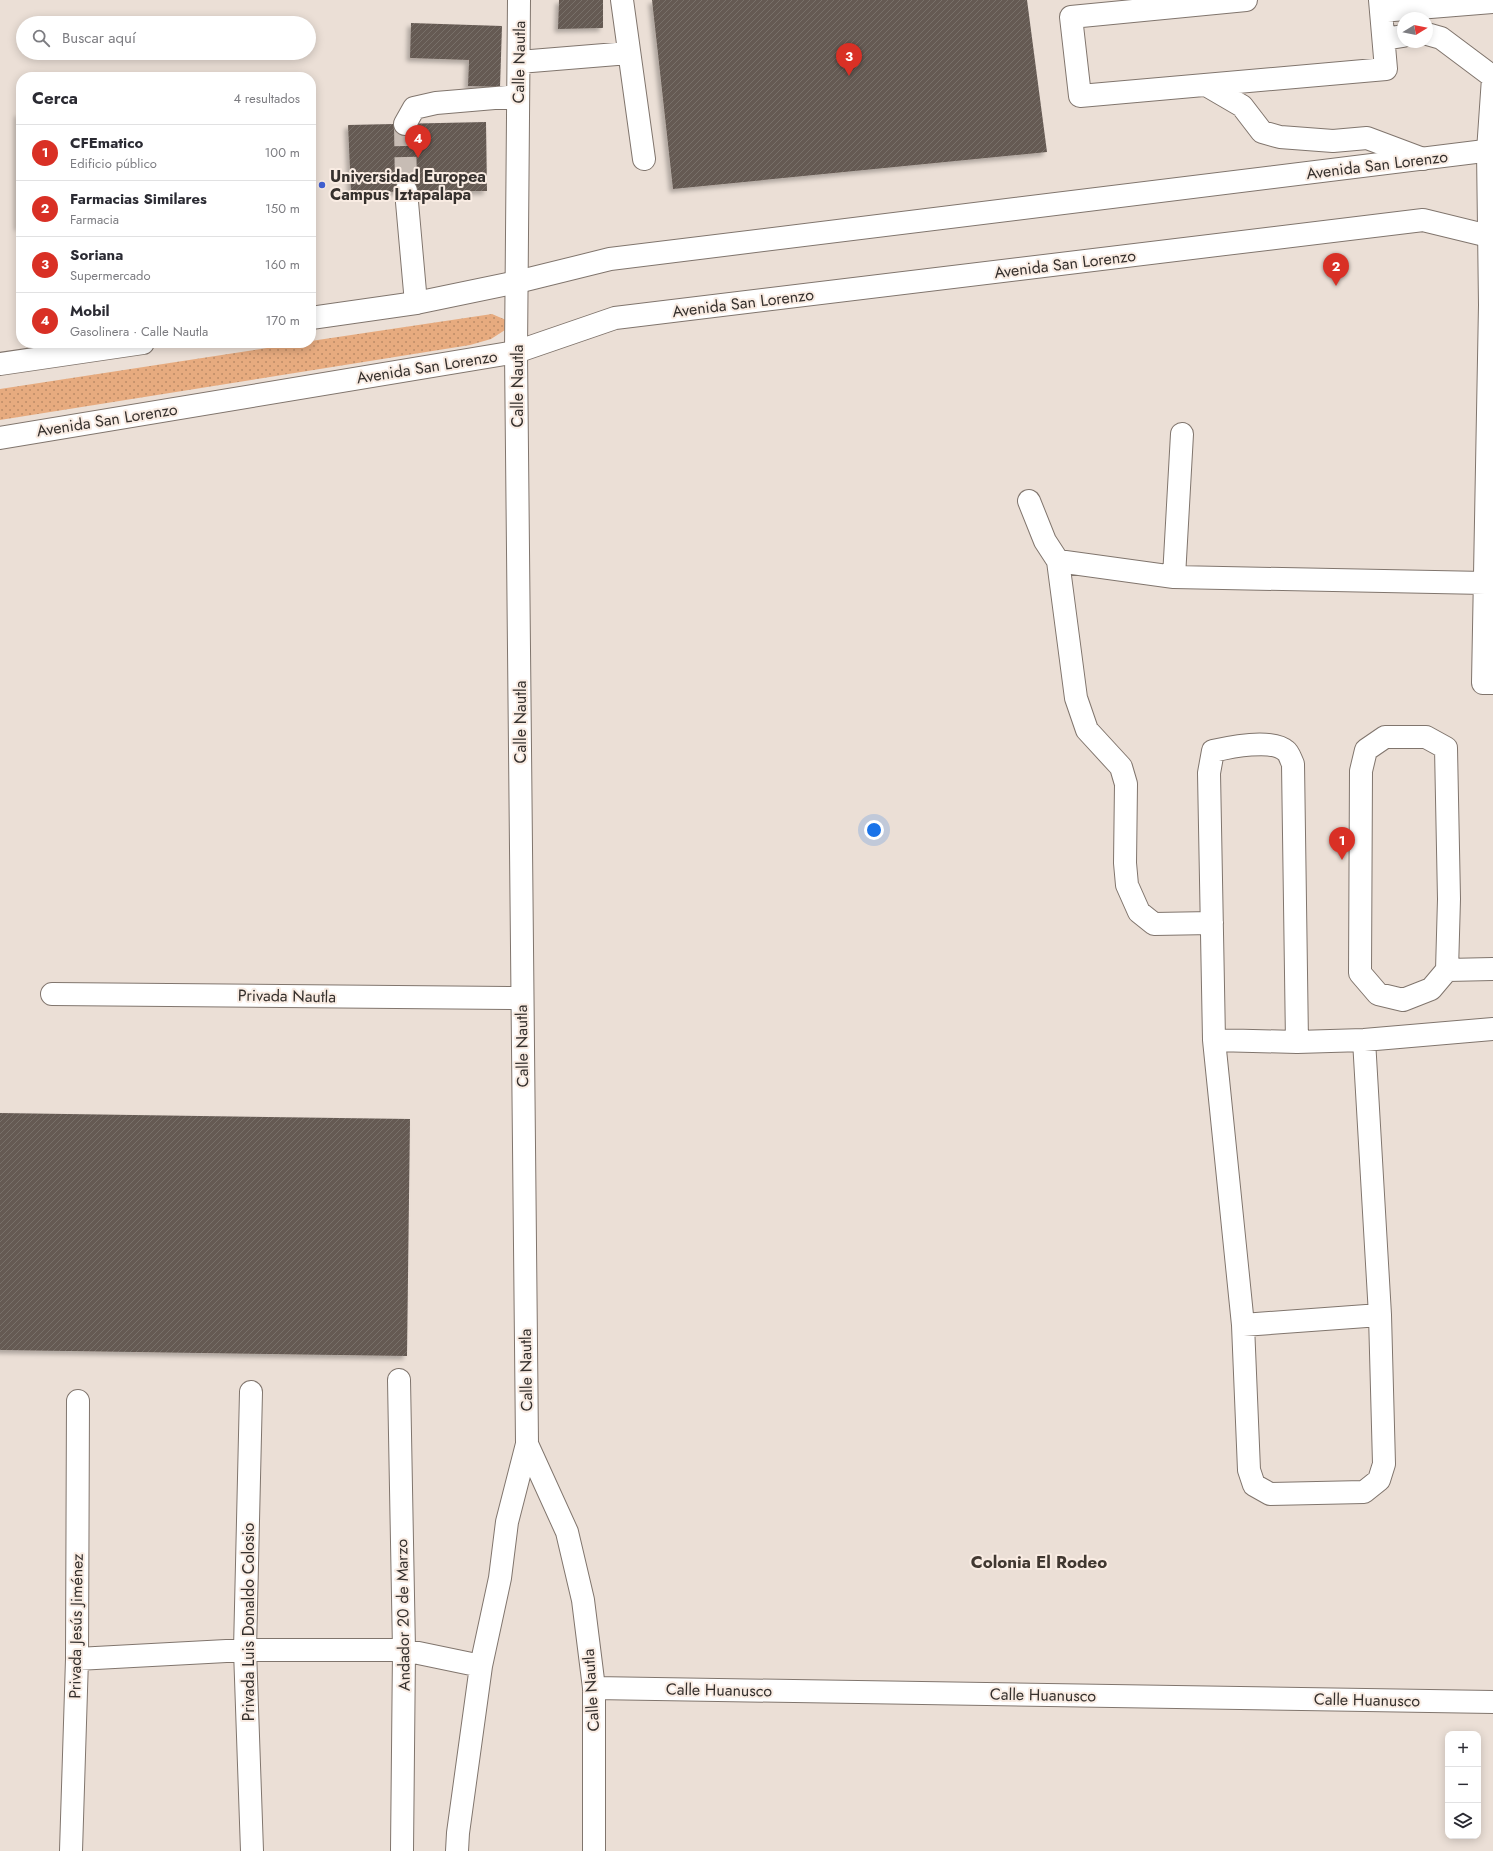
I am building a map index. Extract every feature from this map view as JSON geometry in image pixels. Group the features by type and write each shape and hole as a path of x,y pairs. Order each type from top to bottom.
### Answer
{"street":[{"name":"Calle Nautla","path":"458,1851 458,1833 481,1666 500,1578 507,1522 527,1444 516,352 519,0"},
{"path":"622,0 644,159"},
{"path":"1246,0 1070,8 1080,96 1386,69 1393,37 1381,6 1493,2"},
{"path":"1433,36 1441,38 1493,78 1491,151 1492,237 1485,583 1488,683"},
{"path":"519,62 629,53"},
{"path":"1206,85 1242,106 1262,132 1280,137 1334,140 1367,138 1424,159"},
{"path":"405,124 414,108 436,103 518,96"},
{"name":"Avenida San Lorenzo","path":"316,317 416,303 517,282 610,259 1491,151"},
{"path":"406,191 416,303"},
{"name":"Avenida San Lorenzo","path":"0,438 516,352 615,318 1423,220 1492,237"},
{"path":"0,364 109,348"},
{"path":"1174,577 1182,434"},
{"path":"1029,501 1045,541 1058,561 1076,698 1087,730 1122,767 1126,784 1125,863 1127,885 1139,912 1154,924 1212,923"},
{"path":"1058,561 1174,577 1485,583"},
{"path":"1447,970 1449,898 1446,748 1426,737 1385,737 1366,750 1361,771 1360,973 1378,994 1403,1000 1431,989 1447,970 1493,969"},
{"path":"1297,1042 1294,764 1287,751 1274,744 1230,746 1213,751 1209,774 1214,1040 1243,1325 1249,1470 1254,1485 1270,1494 1364,1492 1379,1480 1384,1464 1380,1315 1364,1040"},
{"name":"Privada Nautla","path":"52,994 522,998"},
{"path":"1214,1040 1297,1042 1364,1040 1493,1029"},
{"path":"1243,1325 1380,1315"},
{"name":"Andador 20 de Marzo","path":"399,1380 404,1650 402,1851"},
{"name":"Privada Luis Donaldo Colosio","path":"251,1392 245,1650 252,1851"},
{"name":"Privada Jesús Jiménez","path":"71,1851 77,1659 78,1401"},
{"name":"Calle Nautla","path":"527,1444 567,1532 583,1600 594,1688 594,1851"},
{"path":"77,1659 245,1650 404,1650 481,1666"},
{"name":"Calle Huanusco","path":"594,1688 1493,1702"}],"shaded area":[{"path":"492,314 506,320 505,330 491,339 470,345 0,420 0,389 267,348 316,348 316,340"}],"building":[{"path":"559,0 603,0 603,28 558,29"},
{"path":"652,0 1027,0 1047,152 673,189"},
{"path":"411,23 502,26 500,87 468,86 469,60 410,58"},
{"path":"486,122 487,191 351,192 348,125"},
{"path":"0,1113 410,1119 407,1356 0,1350"}],"tunnel":[{"path":"405,124 406,191"}],"place":[{"name":"Soriana","path":"849,76"},
{"name":"Mobil","path":"418,158"},
{"name":"Universidad Europea Campus Iztapalapa","path":"322,185"},
{"name":"Farmacias Similares","path":"1336,286"},
{"name":"CFEmatico","path":"1342,860"}],"district":[{"name":"Colonia El Rodeo","path":"1039,1562"}]}
